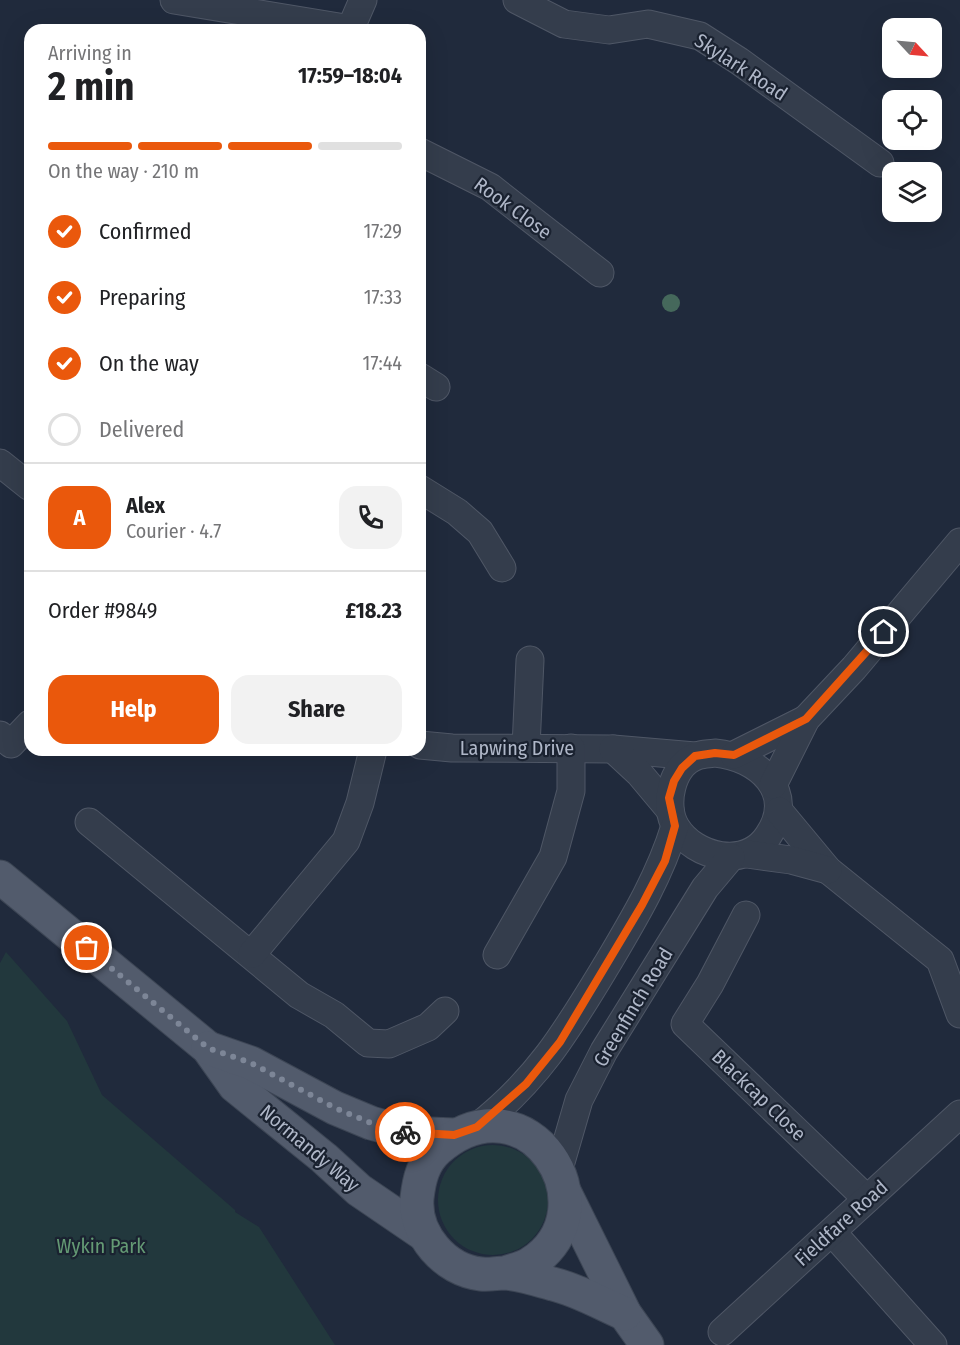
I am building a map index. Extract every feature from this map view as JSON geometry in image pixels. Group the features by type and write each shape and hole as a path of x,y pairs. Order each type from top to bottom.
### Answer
{"main road":[{"name":"Normandy Way","path":"0,877 208,1048 235,1086 359,1190 425,1235"},
{"name":"Normandy Way","path":"208,1048 251,1063 335,1108 371,1123 407,1133 465,1131"},
{"path":"625,1314 556,1284 505,1273 482,1274 459,1268 439,1254 425,1235 417,1208 419,1179 432,1154 465,1131 501,1126 525,1134 545,1149 625,1314 647,1345"},
{"path":"505,1273 531,1263 550,1245 562,1220 562,1181"}],"street":[{"path":"174,0 316,24"},
{"path":"353,24 363,0"},
{"name":"Skylark Road","path":"517,0 564,24 609,30 650,12 700,36 739,61 880,163"},
{"name":"Rook Close","path":"426,155 490,187 600,273"},
{"path":"0,463 24,482"},
{"path":"426,493 457,512 480,532 502,568"},
{"path":"734,755 806,719 854,668 960,542"},
{"path":"526,747 530,660"},
{"path":"739,855 760,846 769,836 776,798 806,719"},
{"path":"5,739 24,728"},
{"name":"Lapwing Drive","path":"426,746 452,748 613,749 695,756"},
{"path":"497,955 553,856 571,791 571,748"},
{"path":"613,749 639,773 673,818 685,839 699,848 715,855 791,860 828,870"},
{"path":"465,1131 526,1084 560,1042 642,905 665,861 673,818 669,798 674,781 682,768 695,756 715,753 734,755 757,767 776,798 828,870 940,960 960,1014"},
{"path":"252,954 346,841 360,803 372,756"},
{"path":"89,822 223,930 299,995 334,1015 368,1043 389,1044 428,1027 446,1011"},
{"name":"Greenfinch Road","path":"562,1181 579,1100 604,1051 705,888 739,855"},
{"name":"Blackcap Close","path":"746,915 710,984 685,1024 867,1199"},
{"name":"Fieldfare Road","path":"722,1332 960,1114"},
{"path":"832,1232 933,1345"}],"green space":[{"name":"Wykin Park","path":"6,952 67,1021 102,1095 235,1212 259,1227 335,1345 0,1345 0,963"},
{"path":"493,1145 514,1149 532,1161 544,1179 548,1200 544,1221 532,1239 514,1251 493,1255 472,1251 454,1239 442,1221 438,1200 442,1179 454,1161 472,1149"}],"way so far":[{"path":"87,948 208,1048 251,1063 335,1108 371,1123 405,1132"}],"route":[{"path":"405,1132 454,1135 477,1127 526,1084 560,1042 642,905 665,861 675,826 669,798 674,781 682,768 695,756 715,753 734,755 806,719 884,632"}]}
